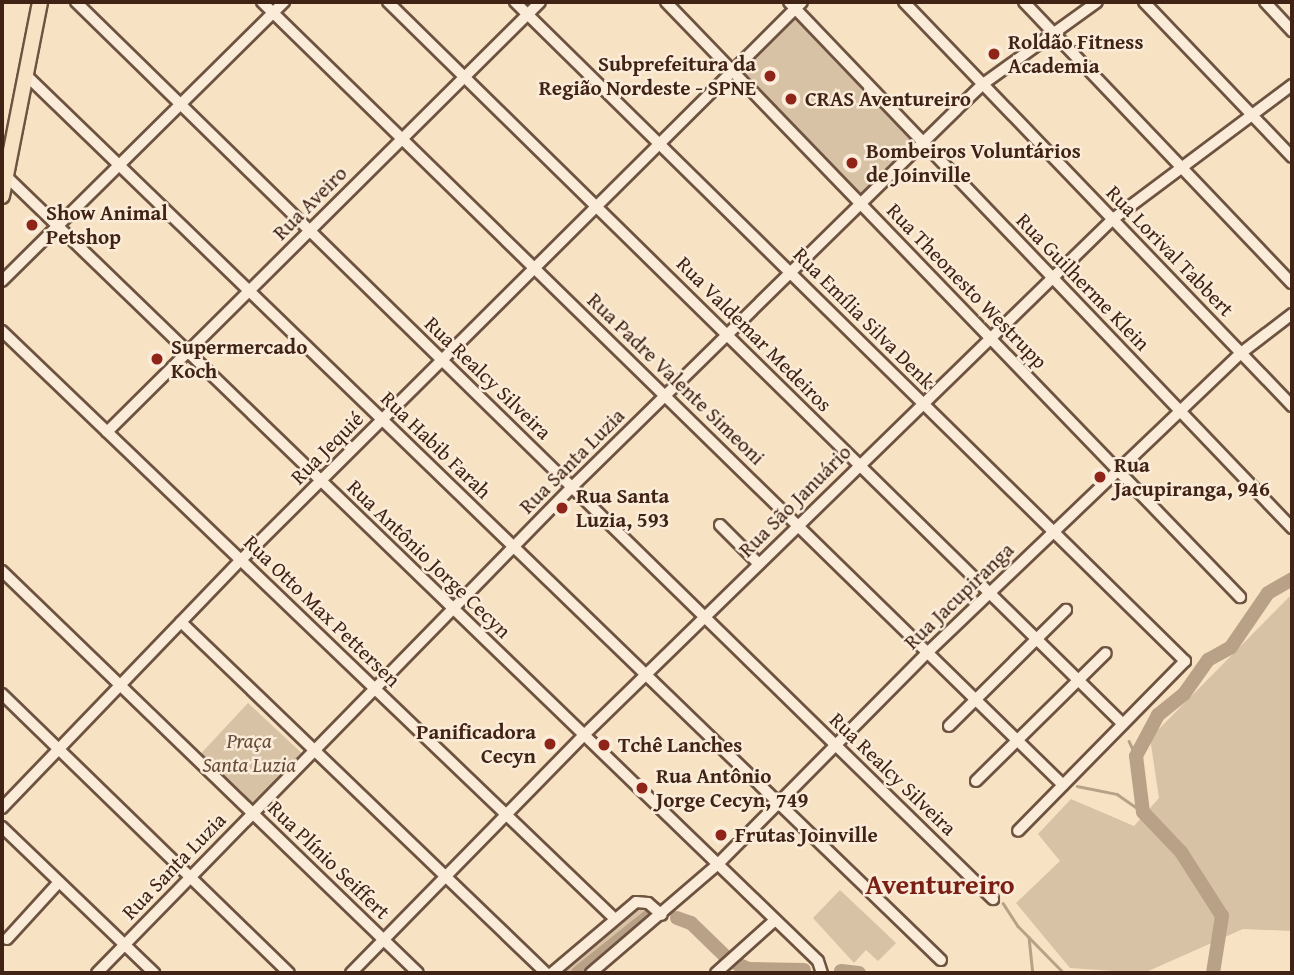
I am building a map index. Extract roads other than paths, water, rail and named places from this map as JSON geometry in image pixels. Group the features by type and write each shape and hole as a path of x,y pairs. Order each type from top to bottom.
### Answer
{"main road":[{"path":"2,196 40,2"}],"street":[{"name":"Rua Realcy Silveira","path":"76,2 993,899"},
{"name":"Rua Padre Valente Simeoni","path":"262,2 1063,785"},
{"path":"2,281 284,2"},
{"name":"Rua Valdemar Medeiros","path":"388,2 1123,724"},
{"name":"Rua Emília Silva Denk","path":"515,2 1185,661 1123,724"},
{"name":"Rua Aveiro","path":"107,432 540,2"},
{"name":"Rua Theonesto Westrupp","path":"666,2 1240,597"},
{"name":"Rua Lorival Tabbert","path":"904,2 1292,406"},
{"path":"1024,2 1292,283"},
{"name":"Rua Santa Luzia","path":"97,973 572,487 860,203 983,84 1097,2"},
{"path":"1144,2 1292,157"},
{"path":"1265,2 1292,30"},
{"name":"Rua Jequié","path":"2,808 241,560 732,71 795,4"},
{"name":"Rua Guilherme Klein","path":"795,4 1292,528"},
{"name":"Rua Habib Farah","path":"26,75 941,961"},
{"name":"Rua São Januário","path":"351,973 584,736 922,402 1112,219 1292,85"},
{"name":"Rua Antônio Jorge Cecyn","path":"6,176 718,864 823,972"},
{"name":"Rua Jacupiranga","path":"591,973 662,915 718,864 928,652 1117,470 1241,353 1292,314"},
{"name":"Rua Otto Max Pettersen","path":"2,331 615,919"},
{"path":"720,524 759,564"},
{"name":"Rua Plínio Seiffert","path":"2,571 418,973"},
{"path":"948,726 1066,610"},
{"path":"181,622 546,973"},
{"path":"976,781 1106,653"},
{"path":"2,694 289,973"},
{"path":"1018,831 1123,724"},
{"path":"2,827 153,973"},
{"path":"6,939 59,882"},
{"path":"552,973 640,901 662,915"},
{"path":"716,973 775,920"}],"waterway":[{"path":"1213,973 1222,916 1181,852 1143,812 1136,756 1158,715 1184,694 1208,660 1231,647 1268,593 1292,579"},
{"path":"1129,741 1136,756"},
{"path":"1077,786 1117,794 1143,812"},
{"path":"1003,903 1018,926 1064,973"},
{"path":"578,973 648,917"},
{"path":"677,918 691,923 724,955"},
{"path":"1029,937 1033,973"},
{"path":"737,964 749,969 804,970"},
{"path":"841,971 859,973"}],"place":[{"name":"Roldão Fitness Academia","path":"994,54"},
{"name":"Subprefeitura da Região Nordeste - SPNE","path":"770,76"},
{"name":"CRAS Aventureiro","path":"791,99"},
{"name":"Bombeiros Voluntários de Joinville","path":"852,163"},
{"name":"Show Animal Petshop","path":"32,225"},
{"name":"Supermercado Koch","path":"157,359"},
{"name":"Rua Jacupiranga, 946","path":"1100,477"},
{"name":"Rua Santa Luzia, 593","path":"562,508"},
{"name":"Panificadora Cecyn","path":"550,744"},
{"name":"Tchê Lanches","path":"604,745"},
{"name":"Rua Antônio Jorge Cecyn, 749","path":"642,788"},
{"name":"Frutas Joinville","path":"721,835"}],"district":[{"name":"Aventureiro","path":"940,884"}],"park label":[{"name":"Praça Santa Luzia","path":"249,753"}]}
